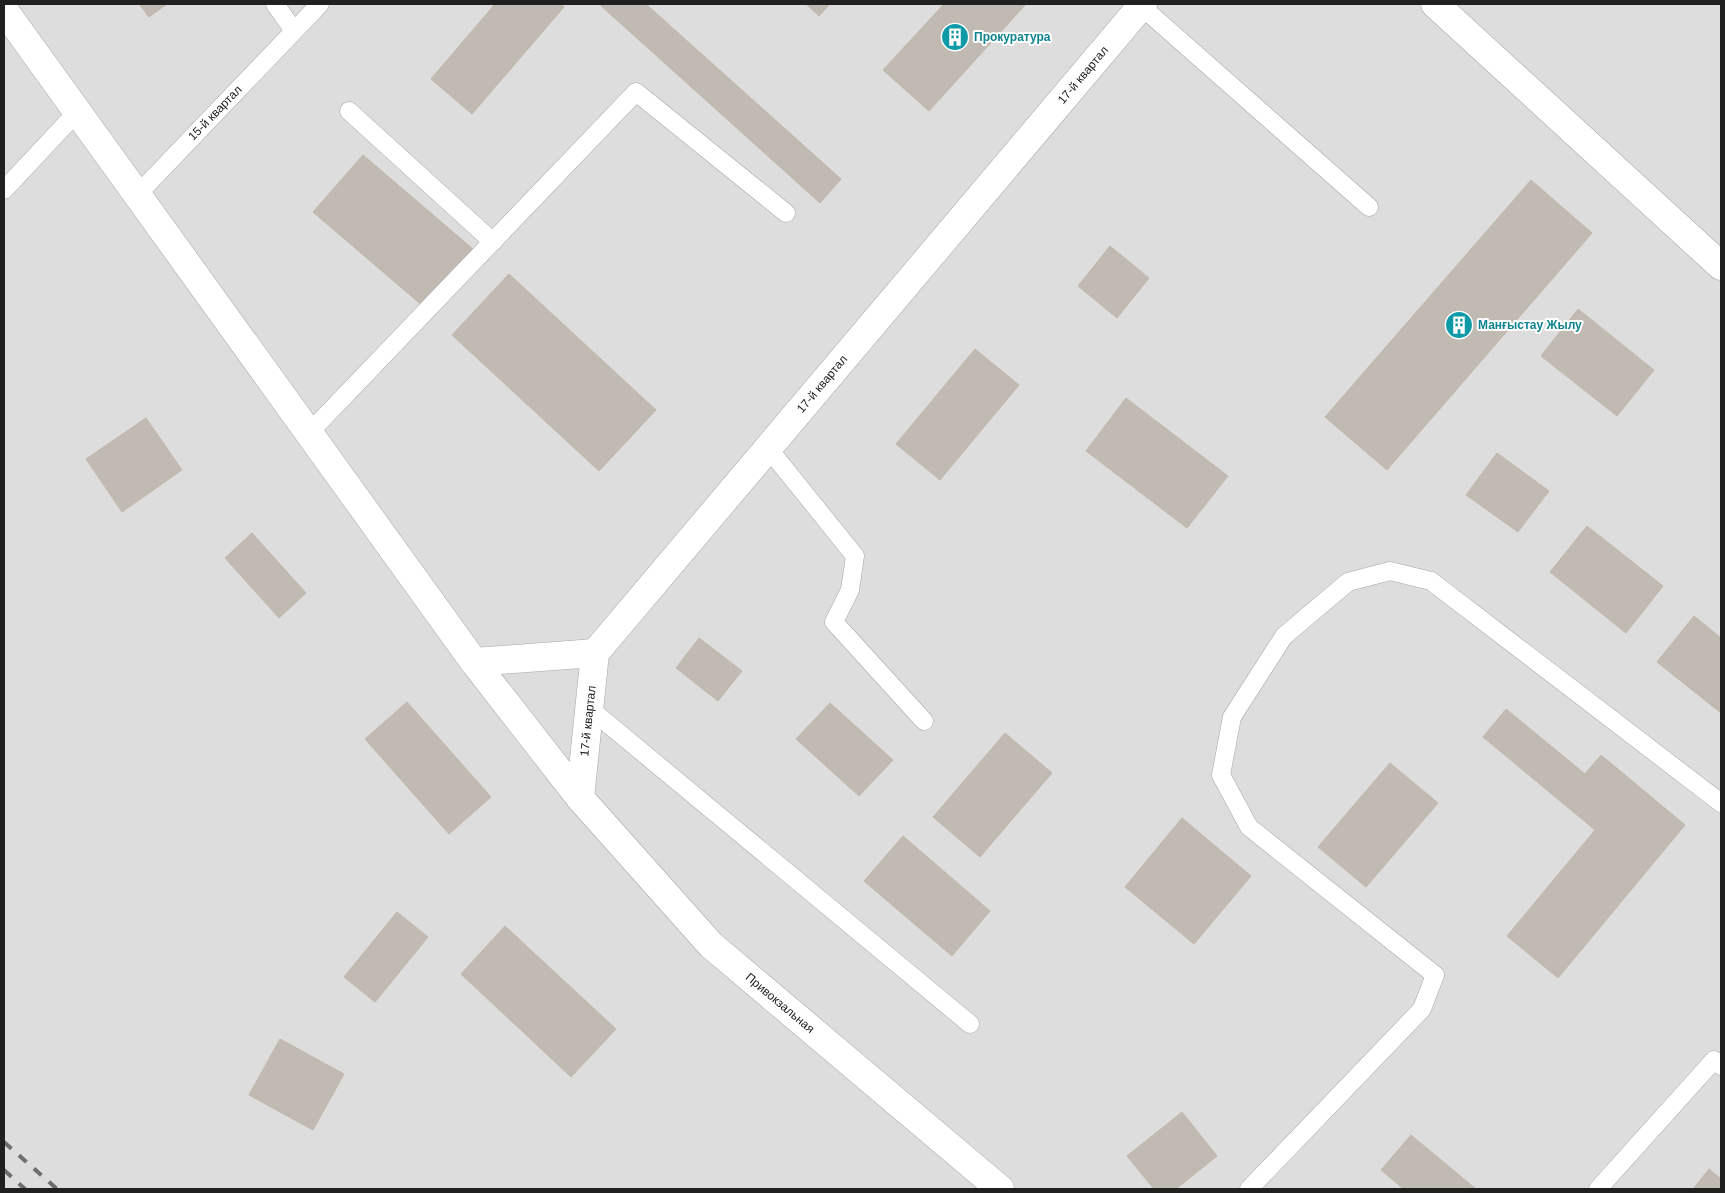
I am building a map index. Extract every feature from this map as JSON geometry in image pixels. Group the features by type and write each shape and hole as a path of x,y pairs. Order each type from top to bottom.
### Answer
{"street":[{"path":"1435,4 1721,266"},
{"name":"17-й квартал","path":"580,798 595,653 1142,5"},
{"name":"Привокзальная","path":"4,10 474,662 580,798 711,944 1000,1189"},
{"path":"474,662 595,653"}],"lane":[{"path":"275,4 294,31"},
{"name":"15-й квартал","path":"137,195 320,4"},
{"path":"1142,5 1369,207"},
{"path":"309,433 636,92 786,213"},
{"path":"349,111 493,242"},
{"path":"4,190 77,112"},
{"path":"768,448 855,556 850,590 834,622 924,721"},
{"path":"1249,1189 1422,1009 1434,974 1249,827 1221,775 1232,716 1284,636 1348,582 1390,571 1431,581 1721,803"},
{"path":"589,708 970,1024"},
{"path":"1598,1189 1714,1060 1721,1066"}],"shaded area":[{"path":"4,4 1721,4 1721,1189 4,1189"}],"building":[{"path":"139,4 167,4 149,17"},
{"path":"495,4 560,4 564,7 472,114 431,79"},
{"path":"599,4 646,4 841,179 820,203"},
{"path":"806,4 830,4 819,16"},
{"name":"Прокуратура","path":"944,4 1026,4 929,111 883,70"},
{"path":"363,155 474,250 424,307 313,212"},
{"name":"Манғыстау Жылу","path":"1531,180 1592,233 1387,470 1325,417"},
{"path":"1110,246 1149,278 1117,318 1078,286"},
{"path":"509,274 656,410 599,471 452,335"},
{"path":"1578,309 1654,370 1617,416 1541,356"},
{"path":"975,349 1019,385 940,480 896,444"},
{"path":"1126,398 1228,476 1187,528 1086,451"},
{"path":"146,418 182,470 122,512 86,459"},
{"path":"1497,453 1549,491 1518,532 1466,495"},
{"path":"1587,526 1663,586 1626,633 1550,572"},
{"path":"252,533 306,593 279,618 225,558"},
{"path":"1694,616 1721,638 1721,713 1657,662"},
{"path":"699,638 742,671 718,701 676,668"},
{"path":"407,702 491,797 449,834 365,739"},
{"path":"830,703 893,760 859,796 796,739"},
{"path":"1506,709 1585,774 1601,755 1685,825 1558,978 1507,936 1595,830 1483,737"},
{"path":"1005,733 1052,773 980,857 933,817"},
{"path":"1390,763 1438,803 1366,887 1318,847"},
{"path":"1182,818 1251,876 1194,944 1125,887"},
{"path":"903,836 990,911 952,956 864,881"},
{"path":"397,912 428,937 375,1002 344,977"},
{"path":"505,926 616,1029 571,1077 461,974"},
{"path":"280,1039 344,1074 313,1130 249,1095"},
{"path":"1182,1112 1217,1156 1176,1189 1154,1189 1127,1156"},
{"path":"1411,1135 1476,1189 1404,1189 1381,1170"},
{"path":"1709,1169 1721,1179 1721,1189 1693,1189"}],"railway":[{"path":"4,1142 57,1189"},
{"path":"4,1170 25,1189"}],"place":[{"name":"Прокуратура","path":"955,37"},
{"name":"Манғыстау Жылу","path":"1459,325"}]}
